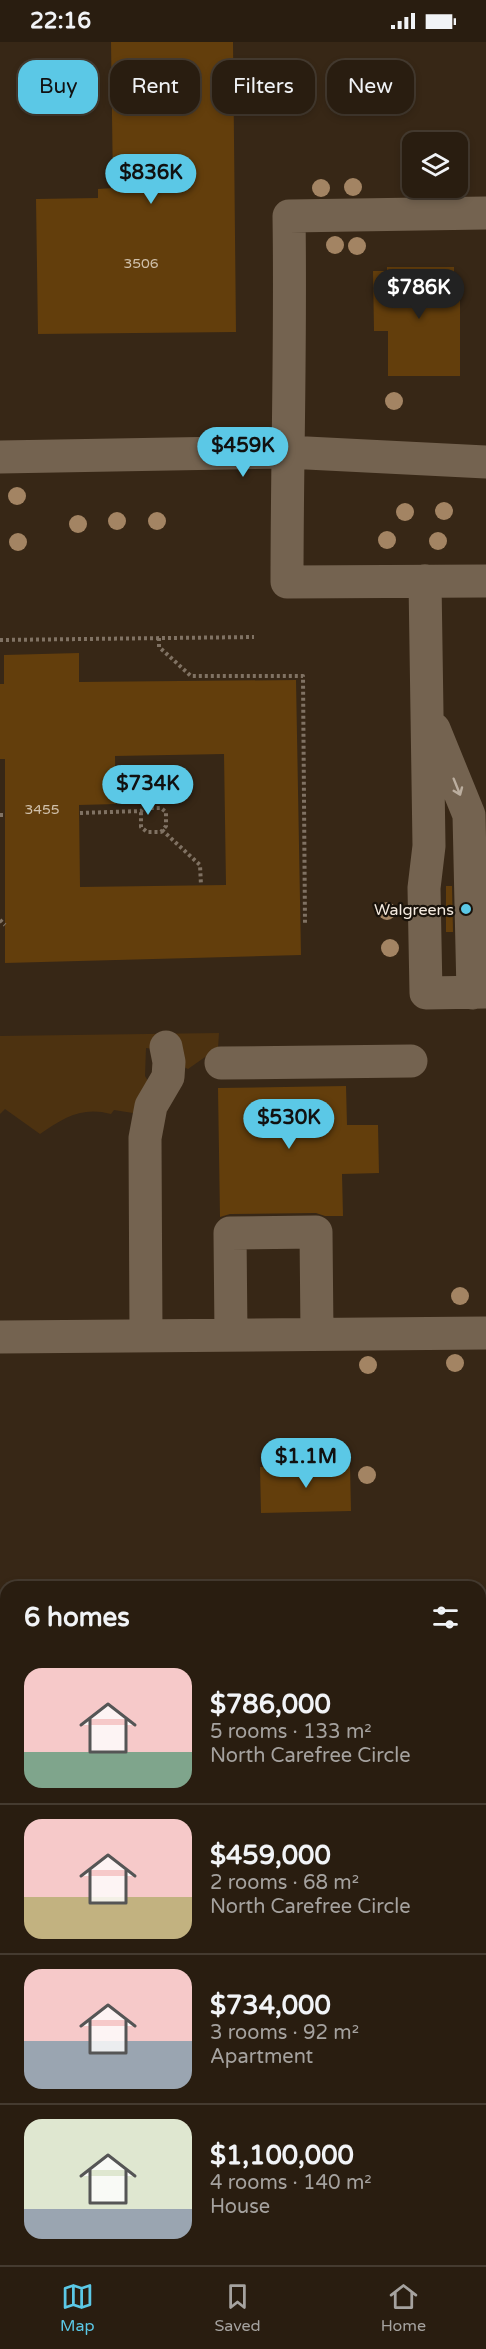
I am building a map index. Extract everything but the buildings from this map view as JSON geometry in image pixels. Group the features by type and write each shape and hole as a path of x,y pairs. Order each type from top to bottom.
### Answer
{"street":[{"path":"486,213 289,216 291,333 288,357 287,582 486,581"},
{"path":"0,457 287,452 486,462"},
{"path":"425,581 427,714 429,846 424,888 426,993 479,993 469,815 427,714"},
{"path":"146,1335 145,1138 151,1106 168,1077 170,1062 166,1047"},
{"path":"221,1063 411,1061"},
{"path":"231,1334 230,1233 306,1232 316,1232 317,1334"},
{"path":"0,1337 486,1333"}],"path":[{"path":"0,640 254,637"},
{"path":"159,638 159,646 191,676 303,676 305,924"},
{"path":"80,813 141,812 144,808 161,808 166,812 166,826 161,832 147,832 141,827 141,812"},
{"path":"162,830 200,866 201,885"},
{"path":"0,920 5,925"}],"shaded area":[{"path":"219,1033 218,1048 188,1069 161,1053 146,1048 145,1076 152,1088 133,1113 114,1110 111,1114 91,1112 73,1115 40,1134 5,1109 0,1114 0,1036"}],"place":[{"name":"Walgreens","path":"466,909"}]}
